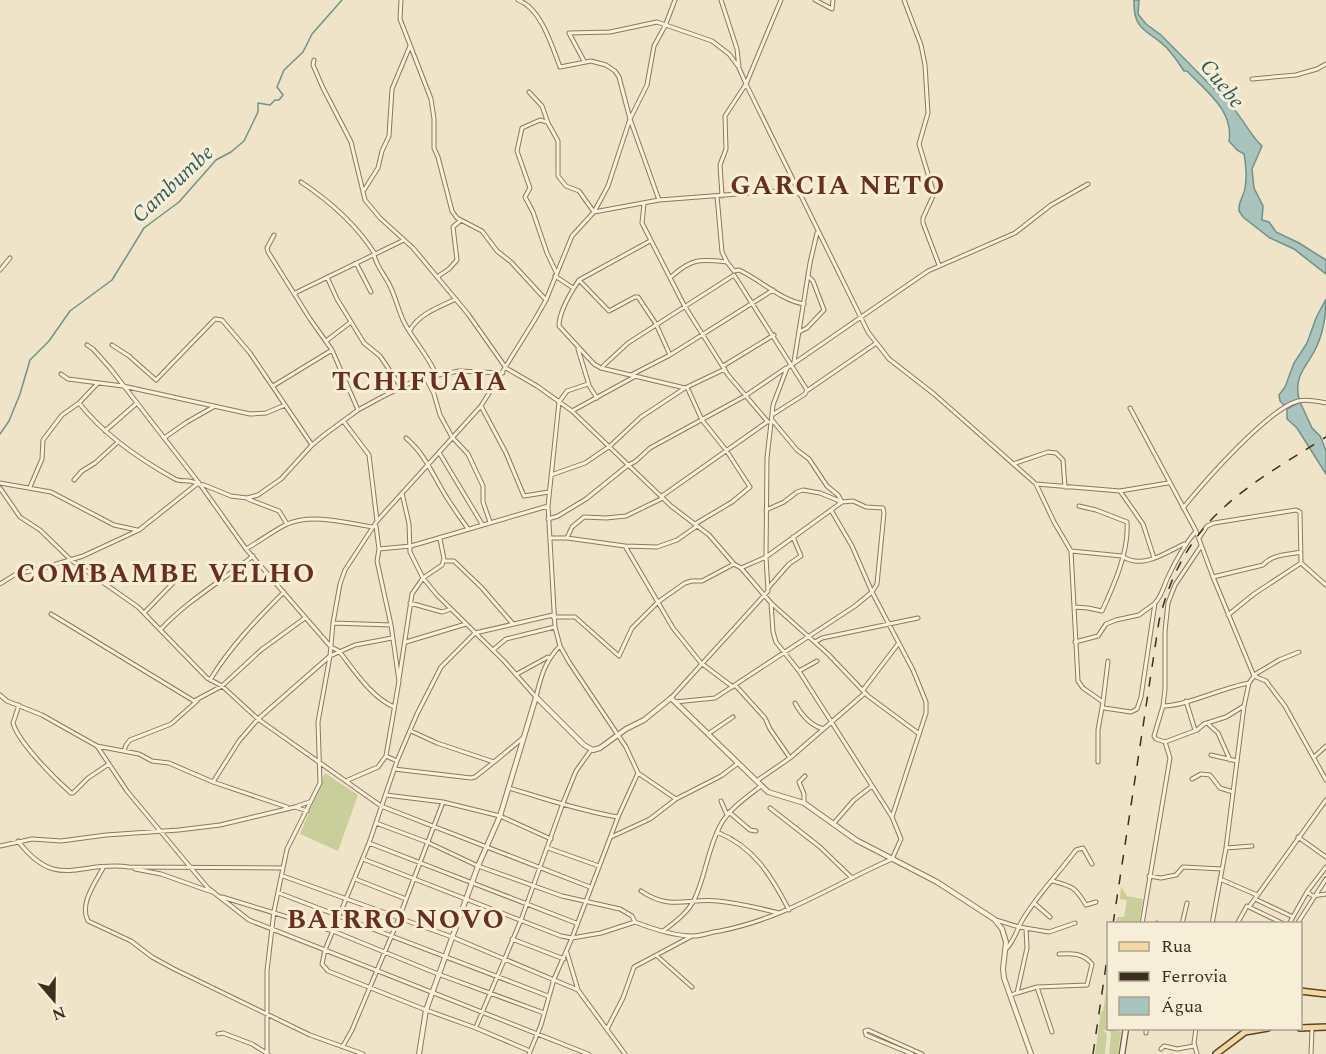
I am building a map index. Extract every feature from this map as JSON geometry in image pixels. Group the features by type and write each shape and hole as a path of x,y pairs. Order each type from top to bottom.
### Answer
{"main road":[{"path":"1302,991 1326,994"},
{"path":"1302,1028 1326,1027"},
{"path":"1122,1054 1126,1030"},
{"path":"1216,1054 1249,1030"}],"street":[{"path":"401,0 400,20 431,99 434,148 452,211 461,220 482,231 500,255 511,262 546,300"},
{"path":"518,0 528,5 544,27 560,67 585,61 601,63 615,71 619,77 630,119 659,200"},
{"path":"267,1054 267,971 274,911 287,849 320,783 318,722 330,656 333,623 345,570 375,524 481,406 546,300 572,236 594,213 614,170 630,119 646,85 654,46 675,0"},
{"path":"721,0 737,49 739,68"},
{"path":"722,196 720,165 726,149 724,120 746,84 781,0"},
{"path":"815,0 832,9 833,0"},
{"path":"904,0 921,45 925,65 928,112 919,144 934,194 923,223 939,265"},
{"path":"585,61 570,33 610,32 653,22 712,41 729,54 739,68 790,178 859,317 875,344 889,359 934,394 1036,484 1071,551 1079,684 1103,702"},
{"path":"363,191 378,168 388,136 392,89 410,46"},
{"path":"314,60 313,65 322,88 351,142 365,200 380,218 405,240 456,299 506,368 537,386 572,411 671,506 709,535 771,603 815,642 864,691 918,732"},
{"path":"1252,79 1296,75 1326,64"},
{"path":"529,92 542,106 558,141 558,176 566,186 579,191 594,213"},
{"path":"548,123 540,120 522,128 517,151 530,188 525,197 533,212 547,253 556,274 573,288"},
{"path":"776,191 790,178"},
{"path":"301,182 346,217 363,234 375,254 377,266 390,285 397,308 438,376"},
{"path":"548,519 558,516 586,499 650,448 745,396 939,265 1015,233 1051,205 1088,183"},
{"path":"594,213 659,200 776,191 788,191 800,195"},
{"path":"717,196 722,252 793,363 807,391"},
{"path":"644,204 641,219 650,241 684,305 724,367 745,396 771,419 797,450 809,459 827,486 838,495 842,502"},
{"path":"437,277 457,260 453,227 461,220"},
{"path":"793,363 818,232"},
{"path":"274,235 267,248 268,252 332,350 358,410"},
{"path":"295,293 405,240"},
{"path":"650,241 579,280 573,288 558,324 594,364 601,368 686,388"},
{"path":"0,270 10,258"},
{"path":"671,277 684,265 696,260 728,262"},
{"path":"356,263 371,292"},
{"path":"601,368 628,343 740,270 791,301 804,303"},
{"path":"799,332 807,328 824,310 813,281 808,276"},
{"path":"327,277 337,300 364,343 380,356 402,387"},
{"path":"579,280 609,310 637,296 656,324 670,355"},
{"path":"572,411 670,355 774,290"},
{"path":"410,332 418,319 456,299"},
{"path":"112,345 123,351 156,380 215,320 222,320 250,353 312,445"},
{"path":"326,341 351,322"},
{"path":"550,475 577,466 610,446 641,417 774,335"},
{"path":"567,538 572,527 584,517 626,516 662,497 875,344"},
{"path":"87,345 110,368 246,549 331,647 339,651 376,694 394,707"},
{"path":"578,347 589,385 597,398"},
{"path":"273,386 332,350"},
{"path":"768,589 767,458 776,394 787,368"},
{"path":"247,498 258,495 274,485 312,445 358,410 416,380 465,370 503,373"},
{"path":"61,374 68,379 123,386 250,414 261,414 285,405"},
{"path":"426,378 434,394 440,416 452,436 468,454 483,486 483,502 490,522"},
{"path":"30,487 42,459 43,440 62,415 79,403 98,382"},
{"path":"589,385 567,391 559,402 548,506 555,627 560,646 626,747 639,773 676,799"},
{"path":"549,538 567,538 625,546 666,545 732,502 750,487 726,450 702,420 686,388"},
{"path":"1184,508 1221,465 1284,407 1299,400 1326,403"},
{"path":"79,403 90,417 118,442 177,481 191,480 225,495 247,498 279,511 287,525"},
{"path":"105,431 137,403"},
{"path":"164,438 215,406"},
{"path":"481,406 506,453 524,496 549,492"},
{"path":"1130,408 1196,531 1212,577 1254,676 1266,681 1285,706 1326,780"},
{"path":"344,422 369,455 375,524 380,549 377,566 391,625 399,681"},
{"path":"406,438 416,446 468,529"},
{"path":"74,480 118,442"},
{"path":"1013,464 1048,452 1056,453 1063,460 1065,487"},
{"path":"439,453 482,524"},
{"path":"0,483 16,487 30,487 57,495 114,525 139,530"},
{"path":"0,584 16,574 70,560 107,546 139,530 198,483"},
{"path":"1036,484 1120,491 1169,483"},
{"path":"0,488 20,517 40,530 70,560 123,595 144,613 210,680 222,686 258,719 348,780 381,806 591,887"},
{"path":"675,702 713,698 734,686 855,606 872,592 877,584 884,511 881,507 869,508 853,501 842,502 803,490 766,510"},
{"path":"1120,491 1143,524 1154,558"},
{"path":"402,493 411,556 423,578 536,697 591,750"},
{"path":"741,568 766,557 842,502"},
{"path":"380,549 411,546 548,506"},
{"path":"1074,607 1102,611 1127,544 1127,522 1079,506"},
{"path":"831,510 852,546 872,592 913,670 926,702 926,713 892,817"},
{"path":"1199,538 1207,526 1214,523 1296,510 1301,515 1301,563 1326,585"},
{"path":"246,549 287,525 302,520 375,524"},
{"path":"1076,642 1098,636 1106,624 1139,615 1159,600 1167,578 1185,543 1196,531"},
{"path":"476,1028 521,920 576,771 591,750 600,748 650,716 671,698 765,596 789,564 801,556 793,537"},
{"path":"440,538 444,561"},
{"path":"1071,551 1143,562 1185,543"},
{"path":"625,546 673,628 701,663 734,686 765,718 790,758"},
{"path":"1201,546 1175,585 1168,603 1163,706 1154,736 1165,742 1226,717 1244,706"},
{"path":"1212,577 1263,565 1269,558 1301,552"},
{"path":"161,629 192,601 253,556"},
{"path":"348,780 378,767 386,756 406,642 410,603 414,590 423,578 436,570 444,561 454,561 482,588 513,624"},
{"path":"1228,615 1254,594 1301,563"},
{"path":"639,773 618,817 576,923 529,1052 476,1028 324,969 322,964 325,950 363,859 394,769 417,714 441,667 475,633 553,616 575,617 619,656 632,628 658,602 685,583 692,580 702,581 734,564"},
{"path":"144,613 173,583"},
{"path":"210,680 220,663 250,626 284,592"},
{"path":"410,603 442,612 451,609"},
{"path":"607,1029 623,998 634,967 693,936 748,925 781,914 851,877 892,859 902,839 892,817 799,671 774,637 771,603"},
{"path":"1103,708 1131,712 1137,709 1141,697 1155,603"},
{"path":"51,614 192,700 198,699"},
{"path":"124,751 130,740 171,724 198,699 222,686 261,650 306,617"},
{"path":"815,642 822,638 918,618"},
{"path":"333,623 391,625"},
{"path":"406,642 466,624"},
{"path":"493,650 503,640 555,627"},
{"path":"213,782 238,741 258,719 330,656 370,641 392,638"},
{"path":"758,780 790,758 832,723 864,691 898,644"},
{"path":"419,1054 426,1010 438,974 478,866 500,816 540,679 550,657 560,646"},
{"path":"1212,922 1226,848 1249,683 1254,676 1279,660 1299,652"},
{"path":"516,674 550,657"},
{"path":"799,671 817,661"},
{"path":"1098,762 1098,730 1108,661"},
{"path":"1163,706 1180,704 1227,687 1249,683"},
{"path":"0,695 7,701 66,728 97,746 140,754 152,761 169,764 213,782 288,807"},
{"path":"671,698 768,792 804,803 856,840 938,882 994,919 1019,927 1052,932 1075,923"},
{"path":"1186,701 1195,730"},
{"path":"795,703 804,717 824,729"},
{"path":"19,705 13,723 19,735 56,779 71,793 102,766 109,764"},
{"path":"708,734 734,717"},
{"path":"1207,723 1218,733 1230,760"},
{"path":"411,731 437,743 494,762"},
{"path":"394,769 471,778 524,738"},
{"path":"1142,922 1170,758 1165,742"},
{"path":"97,746 143,813 161,830 214,892 249,920 588,1054"},
{"path":"1314,757 1326,746"},
{"path":"1211,755 1237,761"},
{"path":"386,756 397,761"},
{"path":"611,837 650,819 676,799 721,776 737,764"},
{"path":"1192,779 1201,774 1210,775 1220,788 1233,792"},
{"path":"804,803 804,794 799,782 805,776"},
{"path":"663,932 694,900 717,832 728,814 761,786"},
{"path":"834,824 854,800 872,786"},
{"path":"508,788 575,808 618,817"},
{"path":"385,795 443,802 500,816 551,839"},
{"path":"1238,922 1247,906 1250,907 1326,800"},
{"path":"295,807 309,801"},
{"path":"721,801 728,814 750,830 756,831"},
{"path":"343,1046 352,1030 399,918 443,802"},
{"path":"0,846 32,839 61,841 220,825 288,807 307,811"},
{"path":"770,808 820,847 851,877"},
{"path":"375,823 427,842 478,866 585,902 620,909 646,927 693,936"},
{"path":"717,832 741,843 750,852 778,890 789,910"},
{"path":"1298,837 1326,857"},
{"path":"18,841 35,860 54,871 116,866 283,868"},
{"path":"369,843 576,923"},
{"path":"1226,848 1252,846"},
{"path":"548,848 599,866"},
{"path":"1007,948 1014,940 1034,903 1077,849 1083,848 1092,864"},
{"path":"363,859 561,936 572,938 609,932 635,921"},
{"path":"129,867 160,874 214,892"},
{"path":"1149,876 1161,878 1176,876 1183,867 1222,869"},
{"path":"1290,922 1307,892 1326,867"},
{"path":"103,868 84,909 88,921 131,941 152,957 174,969 266,1014 310,1035 363,1054"},
{"path":"283,876 452,937 578,990"},
{"path":"355,879 406,899"},
{"path":"1220,879 1293,917"},
{"path":"1299,922 1313,896 1326,880"},
{"path":"1053,881 1071,886 1078,891 1086,905 1096,902"},
{"path":"641,891 667,903 694,900 734,904 781,914"},
{"path":"1307,892 1313,896 1326,894"},
{"path":"279,893 548,996"},
{"path":"220,897 274,911 333,931 438,974 544,1013"},
{"path":"1034,903 1050,917"},
{"path":"1182,922 1187,903"},
{"path":"1250,907 1280,922"},
{"path":"994,919 1002,929 1007,948 1003,972 1031,1054"},
{"path":"1017,993 1027,948 1026,928"},
{"path":"512,939 564,958"},
{"path":"567,951 578,990 625,1054"},
{"path":"1011,995 1037,987 1087,985 1091,961 1076,953 1059,954"},
{"path":"657,956 692,987"},
{"path":"1037,987 1052,1032"},
{"path":"1311,1054 1312,1027"},
{"path":"912,1054 866,1035 865,1031 868,1030 921,1054"},
{"path":"1196,1030 1194,1046 1197,1054"},
{"path":"218,1034 223,1033 252,1044 267,1054"},
{"path":"1161,1049 1164,1046 1181,1048 1194,1046"},
{"path":"1176,1054 1181,1048"}],"green space":[{"path":"325,773 358,795 338,851 300,834"},
{"path":"1121,887 1127,896 1143,899 1139,922 1116,922 1117,917 1124,917 1127,900 1120,899"},
{"path":"1107,985 1107,1030 1121,1032 1118,1054 1109,1054 1111,1034 1110,1031 1103,1030 1107,1034 1105,1054 1095,1054 1101,1011 1103,1011"}],"water":[{"path":"1134,0 1139,0 1138,14 1146,24 1161,35 1231,106 1262,146 1252,169 1254,188 1263,206 1262,220 1269,222 1276,232 1326,260 1326,274 1294,249 1270,238 1243,217 1239,208 1246,184 1245,158 1244,154 1229,141 1227,120 1223,111 1210,94 1187,71 1184,71 1167,48 1143,29 1136,18"},
{"path":"1326,299 1325,317 1317,346 1302,371 1298,383 1299,399 1285,406 1280,401 1279,395 1285,387 1294,363 1307,343"},
{"path":"1300,402 1326,451 1326,474 1297,428 1287,419 1287,409"}],"waterway":[{"name":"Cambumbe","path":"0,434 9,421 20,394 30,360 49,341 70,311 112,280 144,228 179,202 216,160 231,152 244,141 258,112 258,103 270,105 275,100 279,100 283,95 277,87 284,70 303,52 312,34 342,0"}],"railway":[{"path":"1113,922 1159,621 1170,586 1184,557 1201,532 1221,510 1268,473 1326,437"},
{"path":"1093,1054 1107,959"}],"district":[{"name":"GARCIA NETO","path":"838,186"},
{"name":"TCHIFUAIA","path":"420,382"},
{"name":"COMBAMBE VELHO","path":"166,574"},
{"name":"BAIRRO NOVO","path":"396,920"}],"water label":[{"name":"Cuebe","path":"1222,84"}]}
